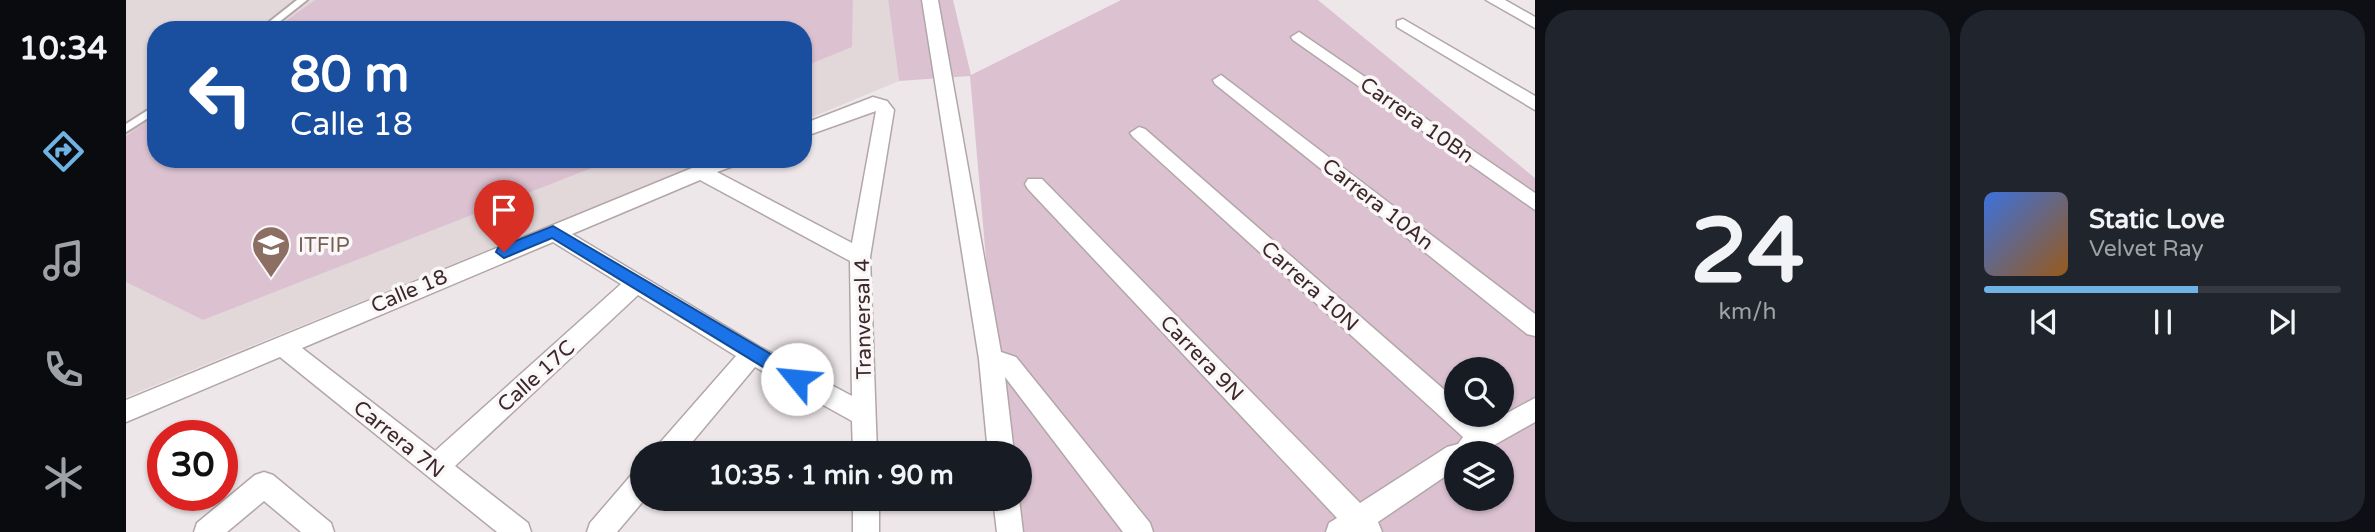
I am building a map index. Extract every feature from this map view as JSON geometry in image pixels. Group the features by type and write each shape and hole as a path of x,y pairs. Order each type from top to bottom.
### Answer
{"street":[{"path":"930,0 991,359 1000,441"},
{"path":"1494,0 1535,23"},
{"path":"1403,24 1535,104"},
{"name":"Carrera 10Bn","path":"1299,37 1535,203"},
{"name":"Carrera 10An","path":"1221,80 1535,327"},
{"name":"Tranversal 4","path":"812,127 873,103 881,105 885,110 860,257 866,441"},
{"name":"Carrera 10N","path":"1139,134 1482,438"},
{"name":"Calle 18","path":"126,411 711,168"},
{"path":"701,172 860,257"},
{"name":"Carrera 9N","path":"1035,184 1355,528"},
{"path":"553,232 752,354 865,416"},
{"name":"Calle 17C","path":"435,468 636,284"},
{"name":"Carrera 7N","path":"281,345 518,532"},
{"path":"677,441 752,354"},
{"path":"991,359 1008,364 1140,532"},
{"path":"1478,441 1535,408"},
{"path":"1355,528 1444,464"},
{"path":"207,532 264,484 321,532"},
{"path":"600,532 630,496"},
{"path":"866,511 866,532"},
{"path":"1007,511 1010,532"}],"lane":[{"path":"274,21 303,0"},
{"path":"126,129 147,114"}],"shaded area":[{"name":"ITFIP","path":"126,0 888,0 899,81 812,117 812,21 147,21 147,168 689,168 126,397"},
{"path":"315,0 853,0 852,47 812,63 812,21 286,21"},
{"path":"888,0 953,0 971,75 1121,0 1318,0 1535,178 1535,532 1010,532 1008,511 1032,511 1032,441 1002,441 970,76 899,81"},
{"path":"147,121 147,168 592,168 203,320 126,282 126,136"}],"place":[{"name":"ITFIP","path":"271,279"}],"route":[{"path":"504,252 553,232 797,379"}]}
